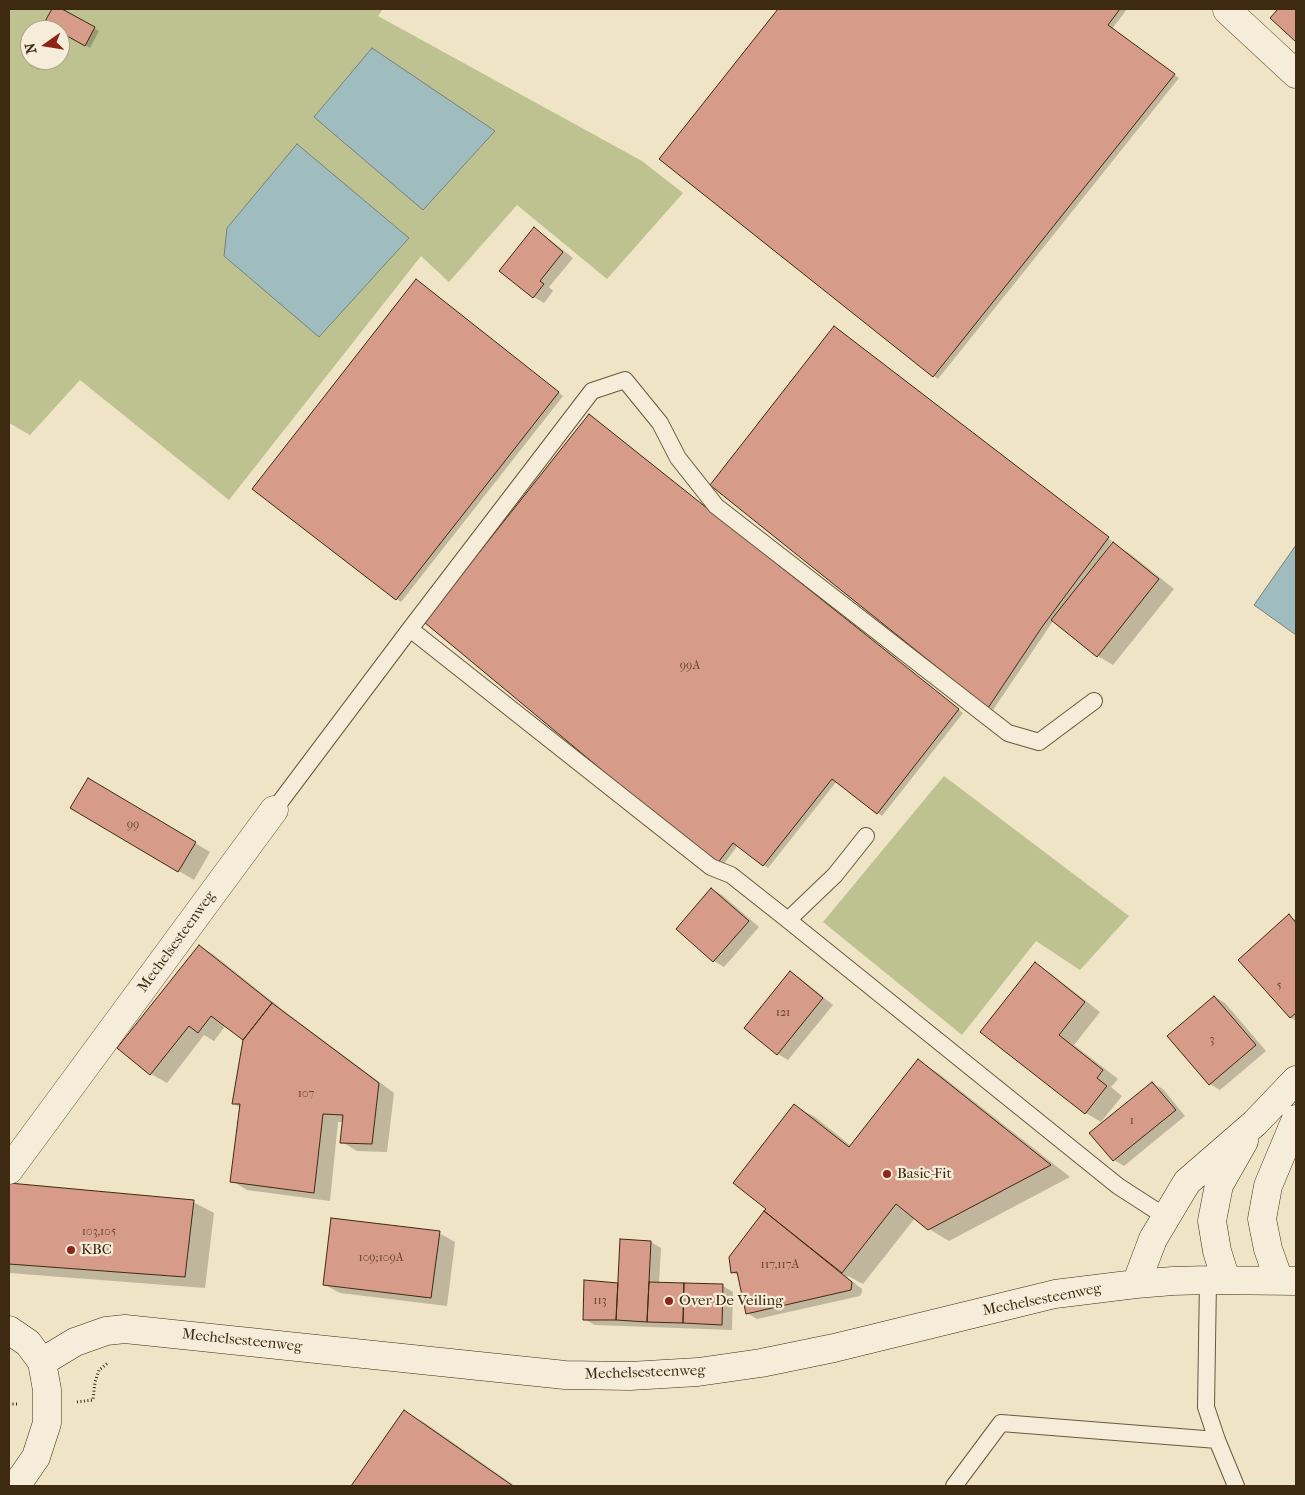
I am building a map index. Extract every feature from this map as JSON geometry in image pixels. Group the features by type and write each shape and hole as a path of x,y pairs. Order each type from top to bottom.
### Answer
{"street":[{"path":"1227,10 1296,74"},
{"name":"Mechelsesteenweg","path":"9,1170 274,810"},
{"path":"1136,1284 1153,1239 1187,1182 1255,1123 1296,1080"},
{"path":"1288,1280 1268,1249 1262,1219 1268,1186 1296,1119"},
{"path":"1218,1280 1217,1251 1212,1220 1219,1185 1255,1123"},
{"name":"Mechelsesteenweg","path":"42,1362 75,1342 106,1331 125,1328 566,1375 630,1376 698,1372 761,1363 834,1348 1054,1294 1136,1284 1218,1280 1288,1280"},
{"path":"9,1330 28,1342 42,1362 47,1390 47,1423 36,1457 20,1485"}],"lane":[{"path":"274,810 592,391 625,380 660,423 678,458 716,506 1008,733 1039,742 1094,701"},
{"path":"410,629 711,867 731,875 1118,1186 1166,1217"},
{"path":"788,920 835,875 866,836"},
{"path":"1218,1280 1206,1407 1236,1486"},
{"path":"954,1486 1001,1423 1217,1440"}],"path":[{"path":"9,1404 47,1405 94,1400 95,1382 99,1370 117,1359"}],"green space":[{"path":"9,9 383,9 378,16 642,161 683,193 607,279 517,205 449,282 421,256 229,500 80,380 30,435 9,423"},
{"path":"944,776 1129,916 1080,970 1036,941 962,1035 823,922"}],"water":[{"path":"372,48 495,131 423,210 314,117"},
{"path":"297,144 409,238 319,337 224,256 227,228"},
{"path":"1296,545 1296,635 1254,605"}],"building":[{"path":"52,9 62,9 95,27 85,46 70,38 70,20 46,20"},
{"path":"778,9 1120,9 1108,25 1175,74 933,377 659,159"},
{"path":"1278,9 1296,9 1296,42 1270,18"},
{"path":"534,227 563,252 540,281 544,284 533,298 499,271"},
{"path":"416,279 559,392 396,600 252,489"},
{"path":"834,326 1109,537 1042,627 988,708 710,485"},
{"path":"589,414 959,709 877,814 832,779 763,866 733,843 717,864 424,622"},
{"path":"1113,542 1159,579 1097,657 1051,620"},
{"path":"88,778 196,842 178,872 70,808"},
{"path":"711,888 749,921 713,962 676,929"},
{"path":"1289,914 1296,923 1296,1013 1290,1018 1238,960"},
{"path":"199,945 272,1003 243,1040 211,1016 198,1033 189,1026 150,1075 117,1048"},
{"path":"1035,962 1085,1002 1059,1035 1103,1070 1097,1078 1107,1086 1085,1114 980,1032"},
{"path":"790,971 823,998 777,1055 744,1028"},
{"path":"1214,996 1256,1045 1209,1085 1167,1036"},
{"path":"272,1003 379,1083 372,1144 340,1143 343,1115 323,1114 314,1193 230,1182 240,1104 232,1104 243,1040"},
{"name":"Basic-Fit","path":"918,1059 1051,1165 928,1230 896,1204 842,1273 764,1211 766,1209 733,1183 794,1104 849,1147"},
{"path":"1152,1082 1176,1110 1113,1161 1089,1133"},
{"path":"9,1183 194,1200 185,1277 9,1264"},
{"path":"764,1211 852,1282 851,1290 746,1314 737,1272 731,1273 729,1257"},
{"path":"331,1218 440,1231 431,1298 323,1285"},
{"path":"620,1239 651,1241 647,1322 616,1320"},
{"path":"584,1280 618,1283 616,1320 583,1320"},
{"path":"649,1282 684,1283 683,1323 647,1322"},
{"path":"684,1283 723,1284 722,1325 683,1323"},
{"path":"404,1410 513,1486 351,1486"}],"place":[{"name":"Basic-Fit","path":"887,1174"},
{"name":"KBC","path":"71,1250"},
{"name":"Over De Veiling","path":"669,1301"}]}
